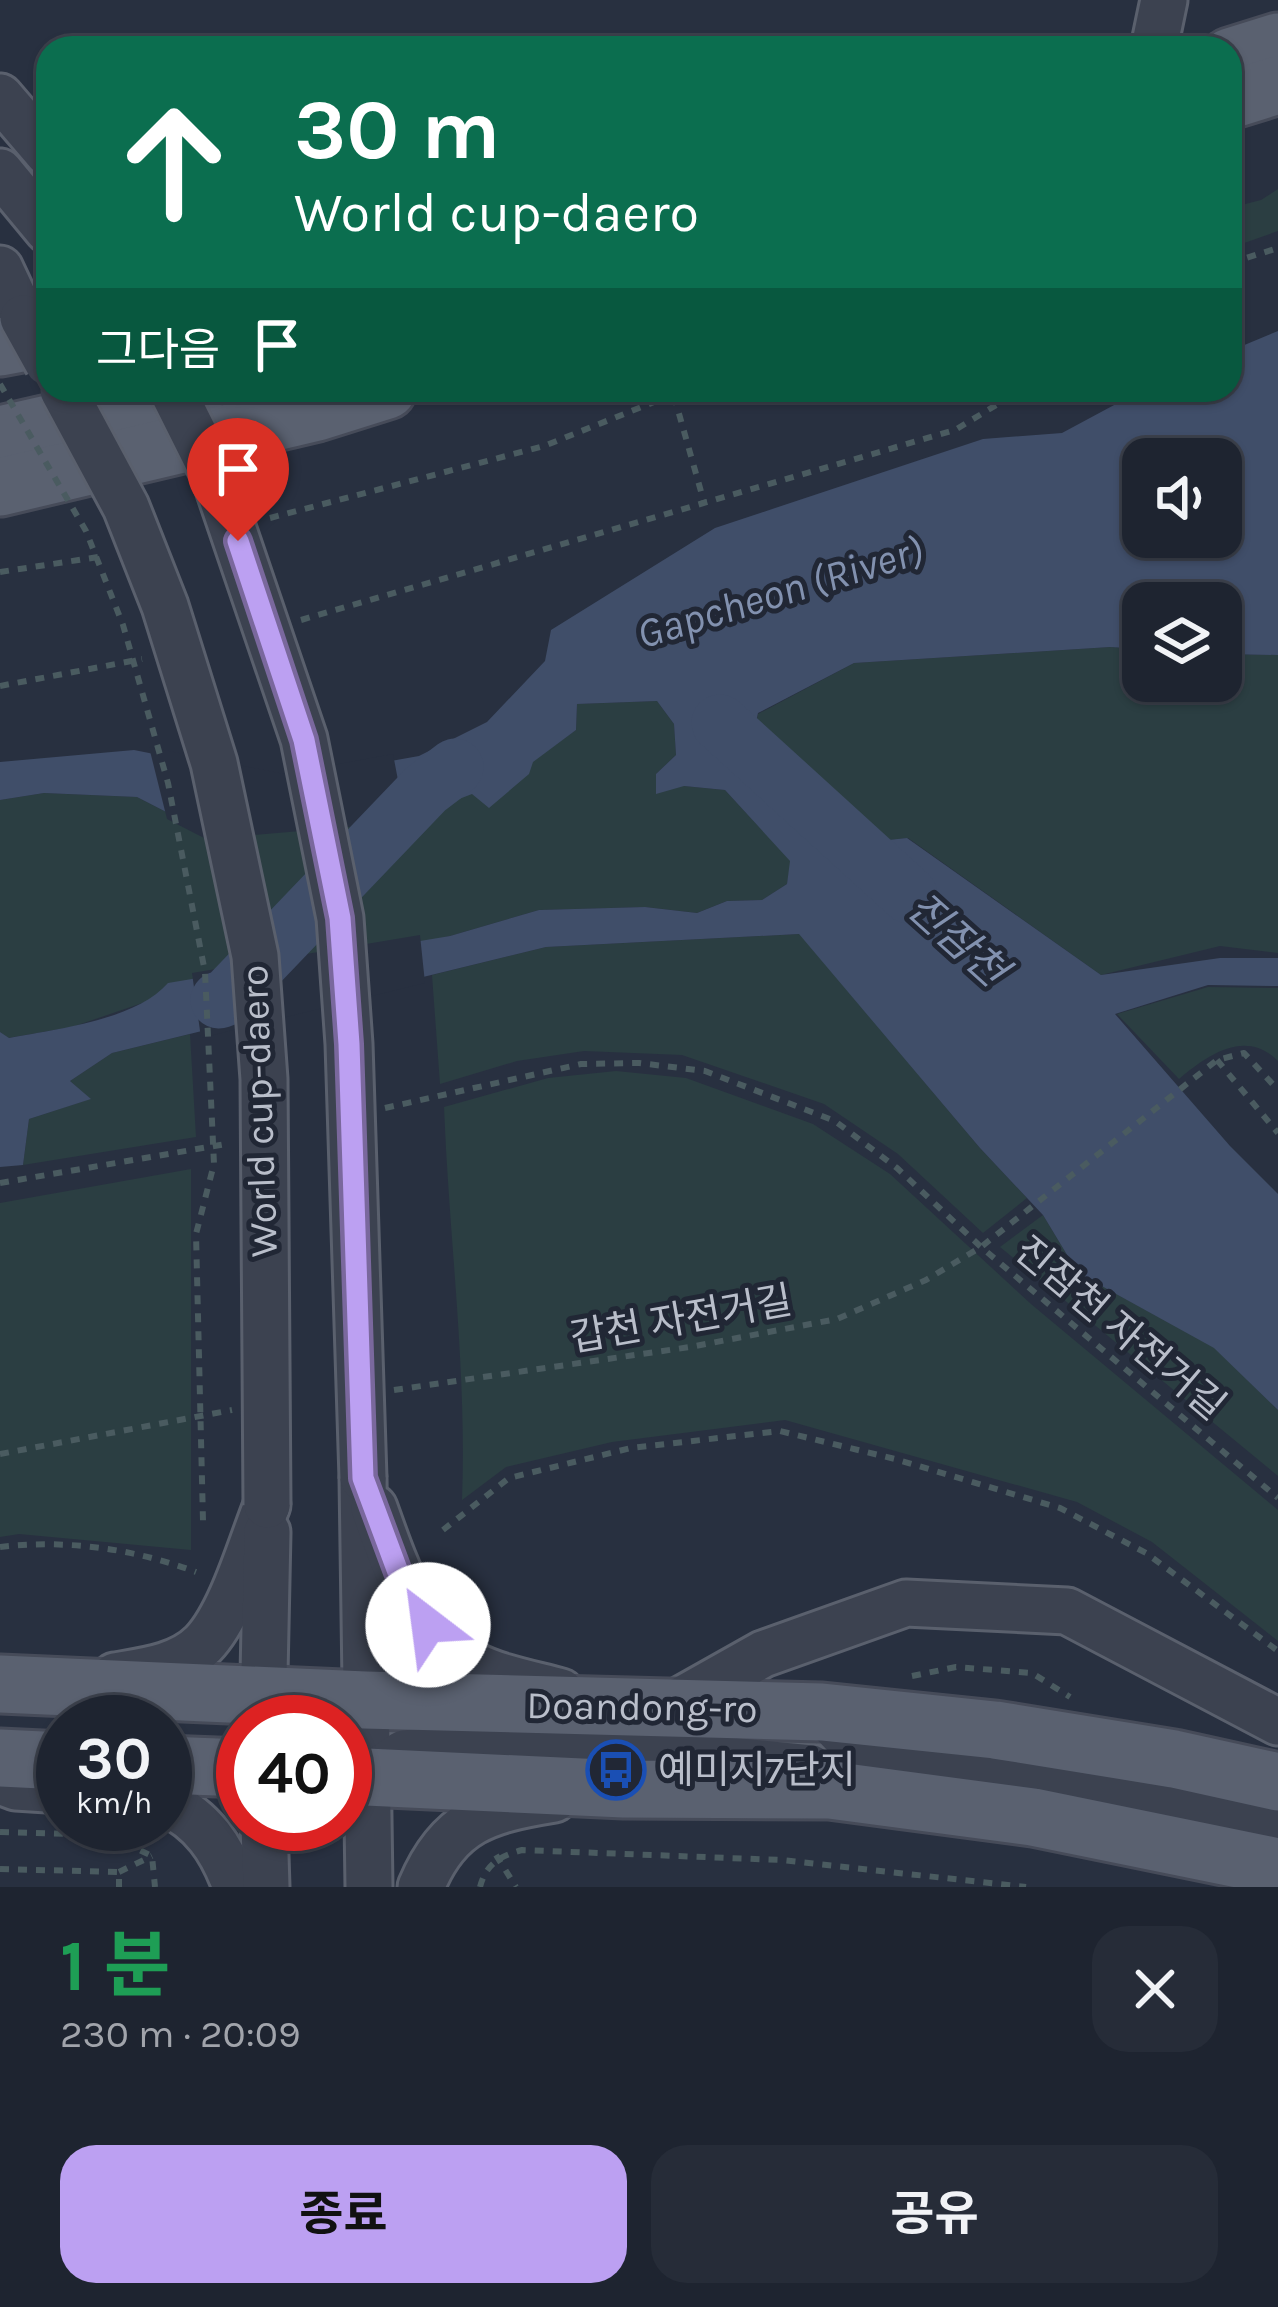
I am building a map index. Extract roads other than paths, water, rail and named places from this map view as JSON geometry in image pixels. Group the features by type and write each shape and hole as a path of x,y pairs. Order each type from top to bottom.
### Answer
{"main road":[{"path":"1242,53 1278,42"},
{"path":"1242,96 1278,85"},
{"path":"0,400 36,393"},
{"path":"0,435 145,402"},
{"path":"0,487 349,402"},
{"name":"Doandong-ro","path":"0,1684 56,1684 216,1703"},
{"name":"Doandong-ro","path":"372,1700 822,1712 995,1730 1174,1759 1278,1782"},
{"path":"0,1758 36,1760"},
{"name":"Doandong-ro","path":"372,1778 624,1789 830,1790 1034,1817 1278,1867"}],"street":[{"path":"1156,36 1164,0"},
{"path":"0,97 36,139"},
{"path":"0,172 36,216"},
{"path":"0,269 18,324"},
{"name":"World cup-daero","path":"69,402 126,507 165,606 214,764 255,956 264,1079 263,1695"},
{"path":"178,402 214,474 304,740 340,918 349,1044 363,1478 365,1695"},
{"path":"363,1478 398,1572 428,1625 451,1651 475,1666 610,1707"},
{"path":"56,1684 147,1671 176,1663 203,1644 223,1614 267,1505"},
{"path":"667,1708 763,1654 906,1603 1067,1611 1278,1722"},
{"path":"822,1712 859,1751 1278,1824"},
{"path":"372,1769 404,1753 452,1749 668,1754 853,1773 1052,1801 1142,1841"},
{"path":"0,1781 36,1788"},
{"path":"421,1887 451,1835 478,1816 512,1806 624,1789"},
{"path":"192,1820 206,1829 236,1887"},
{"path":"265,1851 266,1887"},
{"path":"365,1851 369,1887"}],"water":[{"path":"1278,331 1278,655 1242,654 1242,582 1122,582 1122,648 854,663 758,713 753,736 823,847 907,838 1101,975 1220,958 1278,958 1278,986 1208,985 1115,1014 1278,1194 1278,1410 1214,1348 1078,1273 1043,1215 980,1148 799,934 546,947 112,1053 70,1081 91,1099 29,1119 23,1165 0,1167 0,1032 9,1038 94,1021 136,1006 168,983 450,936 539,910 645,907 697,913 727,901 762,900 787,884 790,861 725,790 684,786 656,794 656,774 676,755 674,724 657,701 577,704 576,730 533,762 529,774 489,808 472,794 420,814 209,834 137,797 44,793 0,800 0,762 134,750 284,780 419,756 487,722 545,661 551,630 715,528 983,439 1062,433 1120,402 1242,402 1242,346"}],"waterway":[{"name":"진잠천","path":"720,723 909,895"},
{"name":"Gapcheon (River)","path":"219,1000 227,997 426,789 455,767"}],"place":[{"name":"예미지7단지","path":"616,1770"}]}
